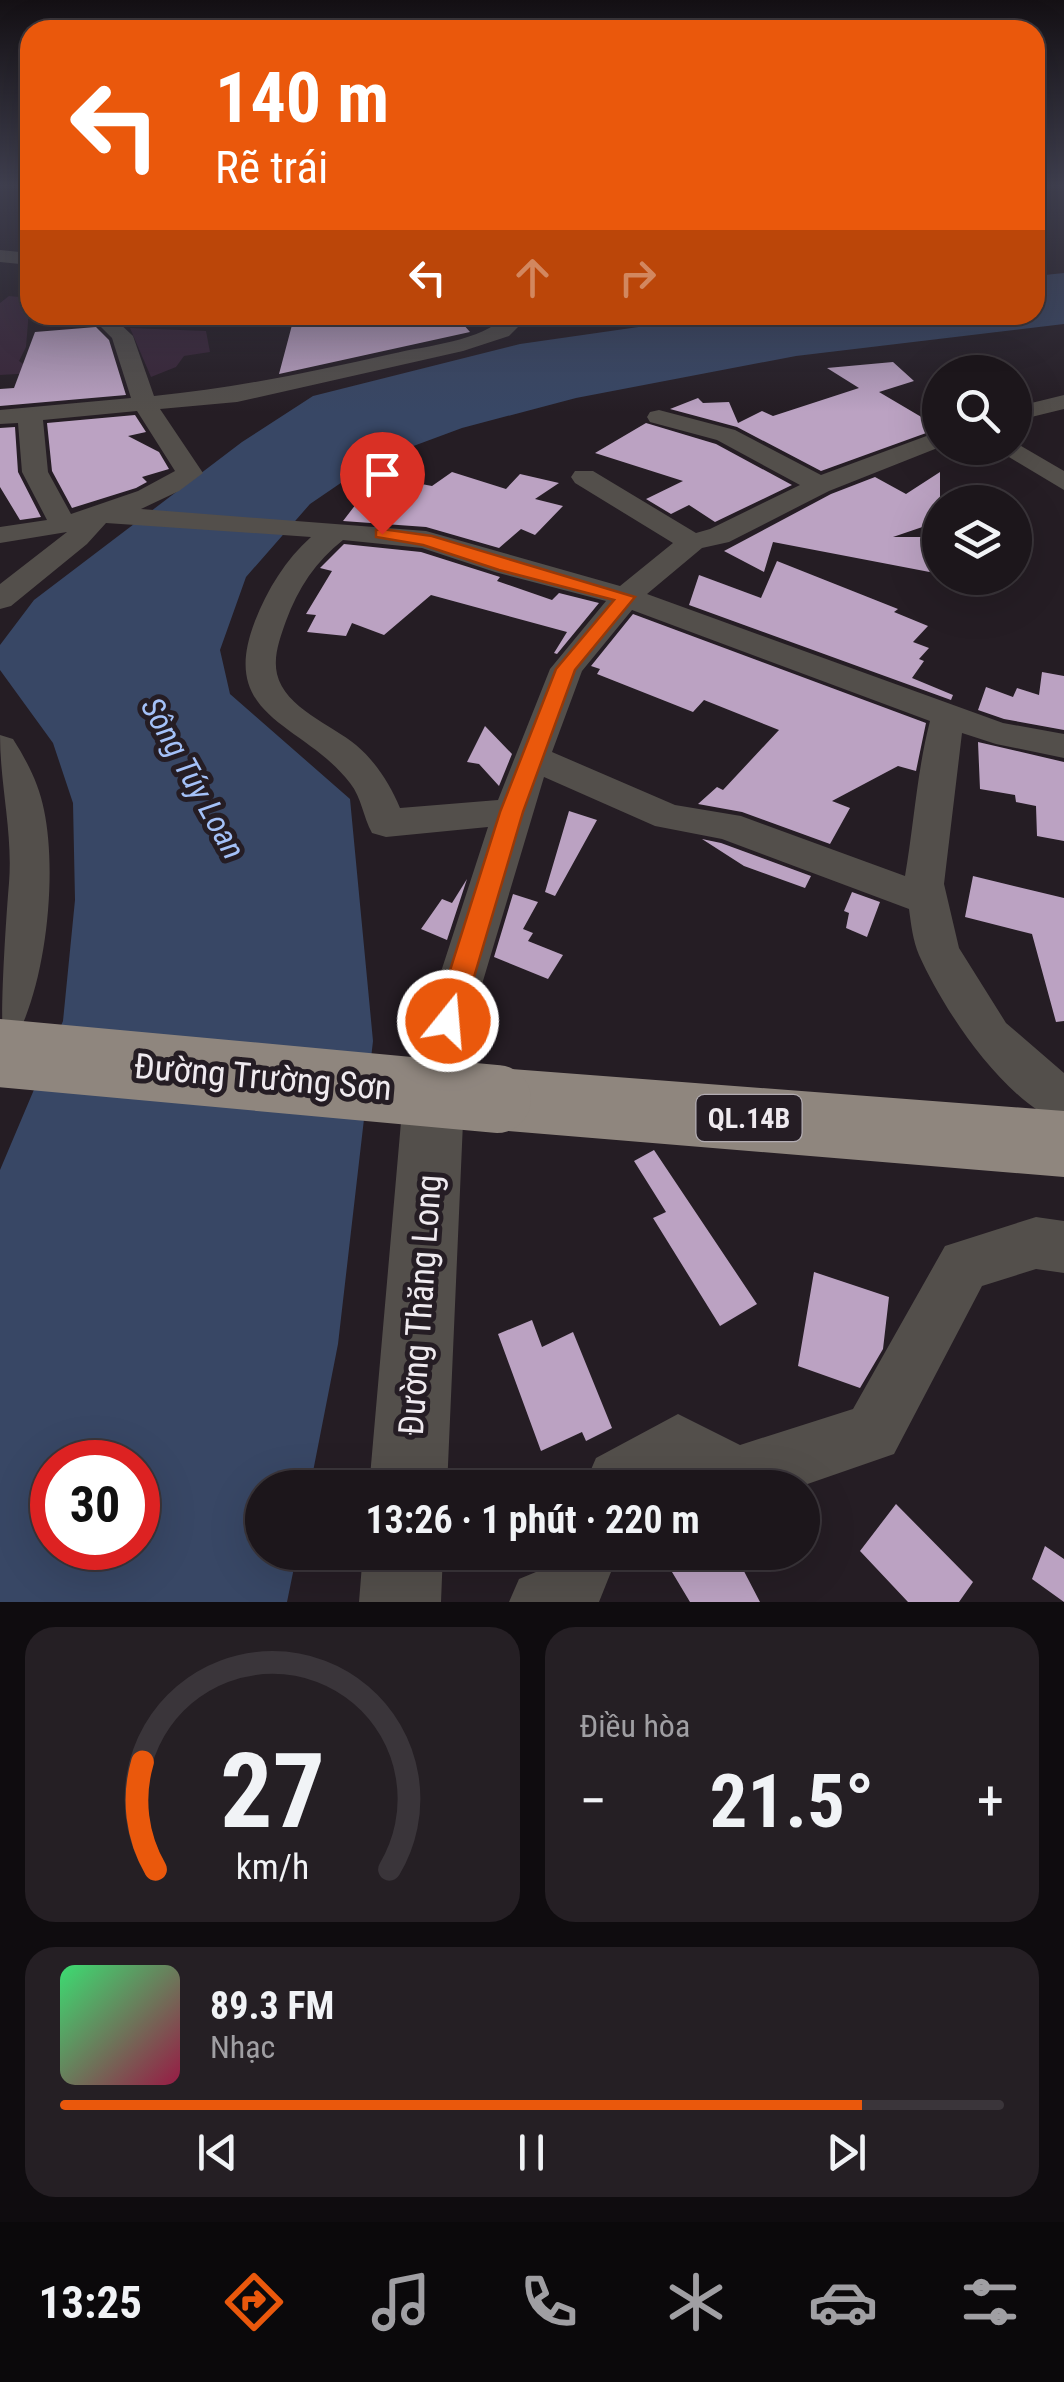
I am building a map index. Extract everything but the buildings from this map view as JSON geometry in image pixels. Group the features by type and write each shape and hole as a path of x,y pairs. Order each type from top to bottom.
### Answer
{"highway":[{"name":"Đường Trường Sơn","path":"2,1036 496,1098 1033,1141"}],"street":[{"path":"8,581 10,534 99,514 167,489 190,473 145,404 122,336 110,325"},
{"path":"0,417 237,396 455,346 502,332 509,325"},
{"path":"1032,410 1064,402"},
{"path":"31,415 28,435 32,462 52,509 64,522"},
{"path":"659,417 726,435 820,485"},
{"path":"448,1021 512,812 566,669 626,597 692,542 719,536 820,485 922,445"},
{"path":"1032,463 1064,482"},
{"path":"584,477 692,542"},
{"path":"99,514 426,540 506,566 626,597 996,733 1064,746"},
{"path":"8,581 85,534 99,514"},
{"path":"325,529 306,554 271,617 258,658 264,684 293,720 362,772 386,823 512,812"},
{"path":"948,717 924,884 938,950 990,1037 1064,1103"},
{"path":"0,747 16,769 32,842 14,980 2,1036"},
{"path":"535,759 668,818 727,826 928,900"},
{"name":"Đường Thăng Long","path":"409,1470 432,1122"},
{"path":"756,1470 873,1433 964,1264 1036,1243 1064,1246"},
{"path":"635,1470 678,1444 726,1470"},
{"path":"400,1602 402,1570"},
{"path":"542,1602 570,1594 580,1570"}],"shaded area":[{"path":"9,296 20,297 20,325 28,325 26,347 19,361 35,373 0,375 0,303"},
{"path":"130,328 206,331 210,352 184,356 176,367 151,377"}],"water":[{"name":"Sông Túy Loan","path":"1064,273 1064,324 796,356 576,398 462,428 373,461 310,504 246,577 220,650 230,694 350,799 373,1041 338,1344 313,1470 245,1470 245,1570 294,1570 287,1602 0,1602 0,1170 63,1021 75,900 73,803 53,743 0,670 0,645 34,600 242,442 313,396 520,344 652,325 1045,325 1045,275"}],"tunnel":[{"path":"435,1108 448,1021"}],"route":[{"path":"382,534 426,540 506,566 626,597 566,669 512,812 448,1021"}]}
